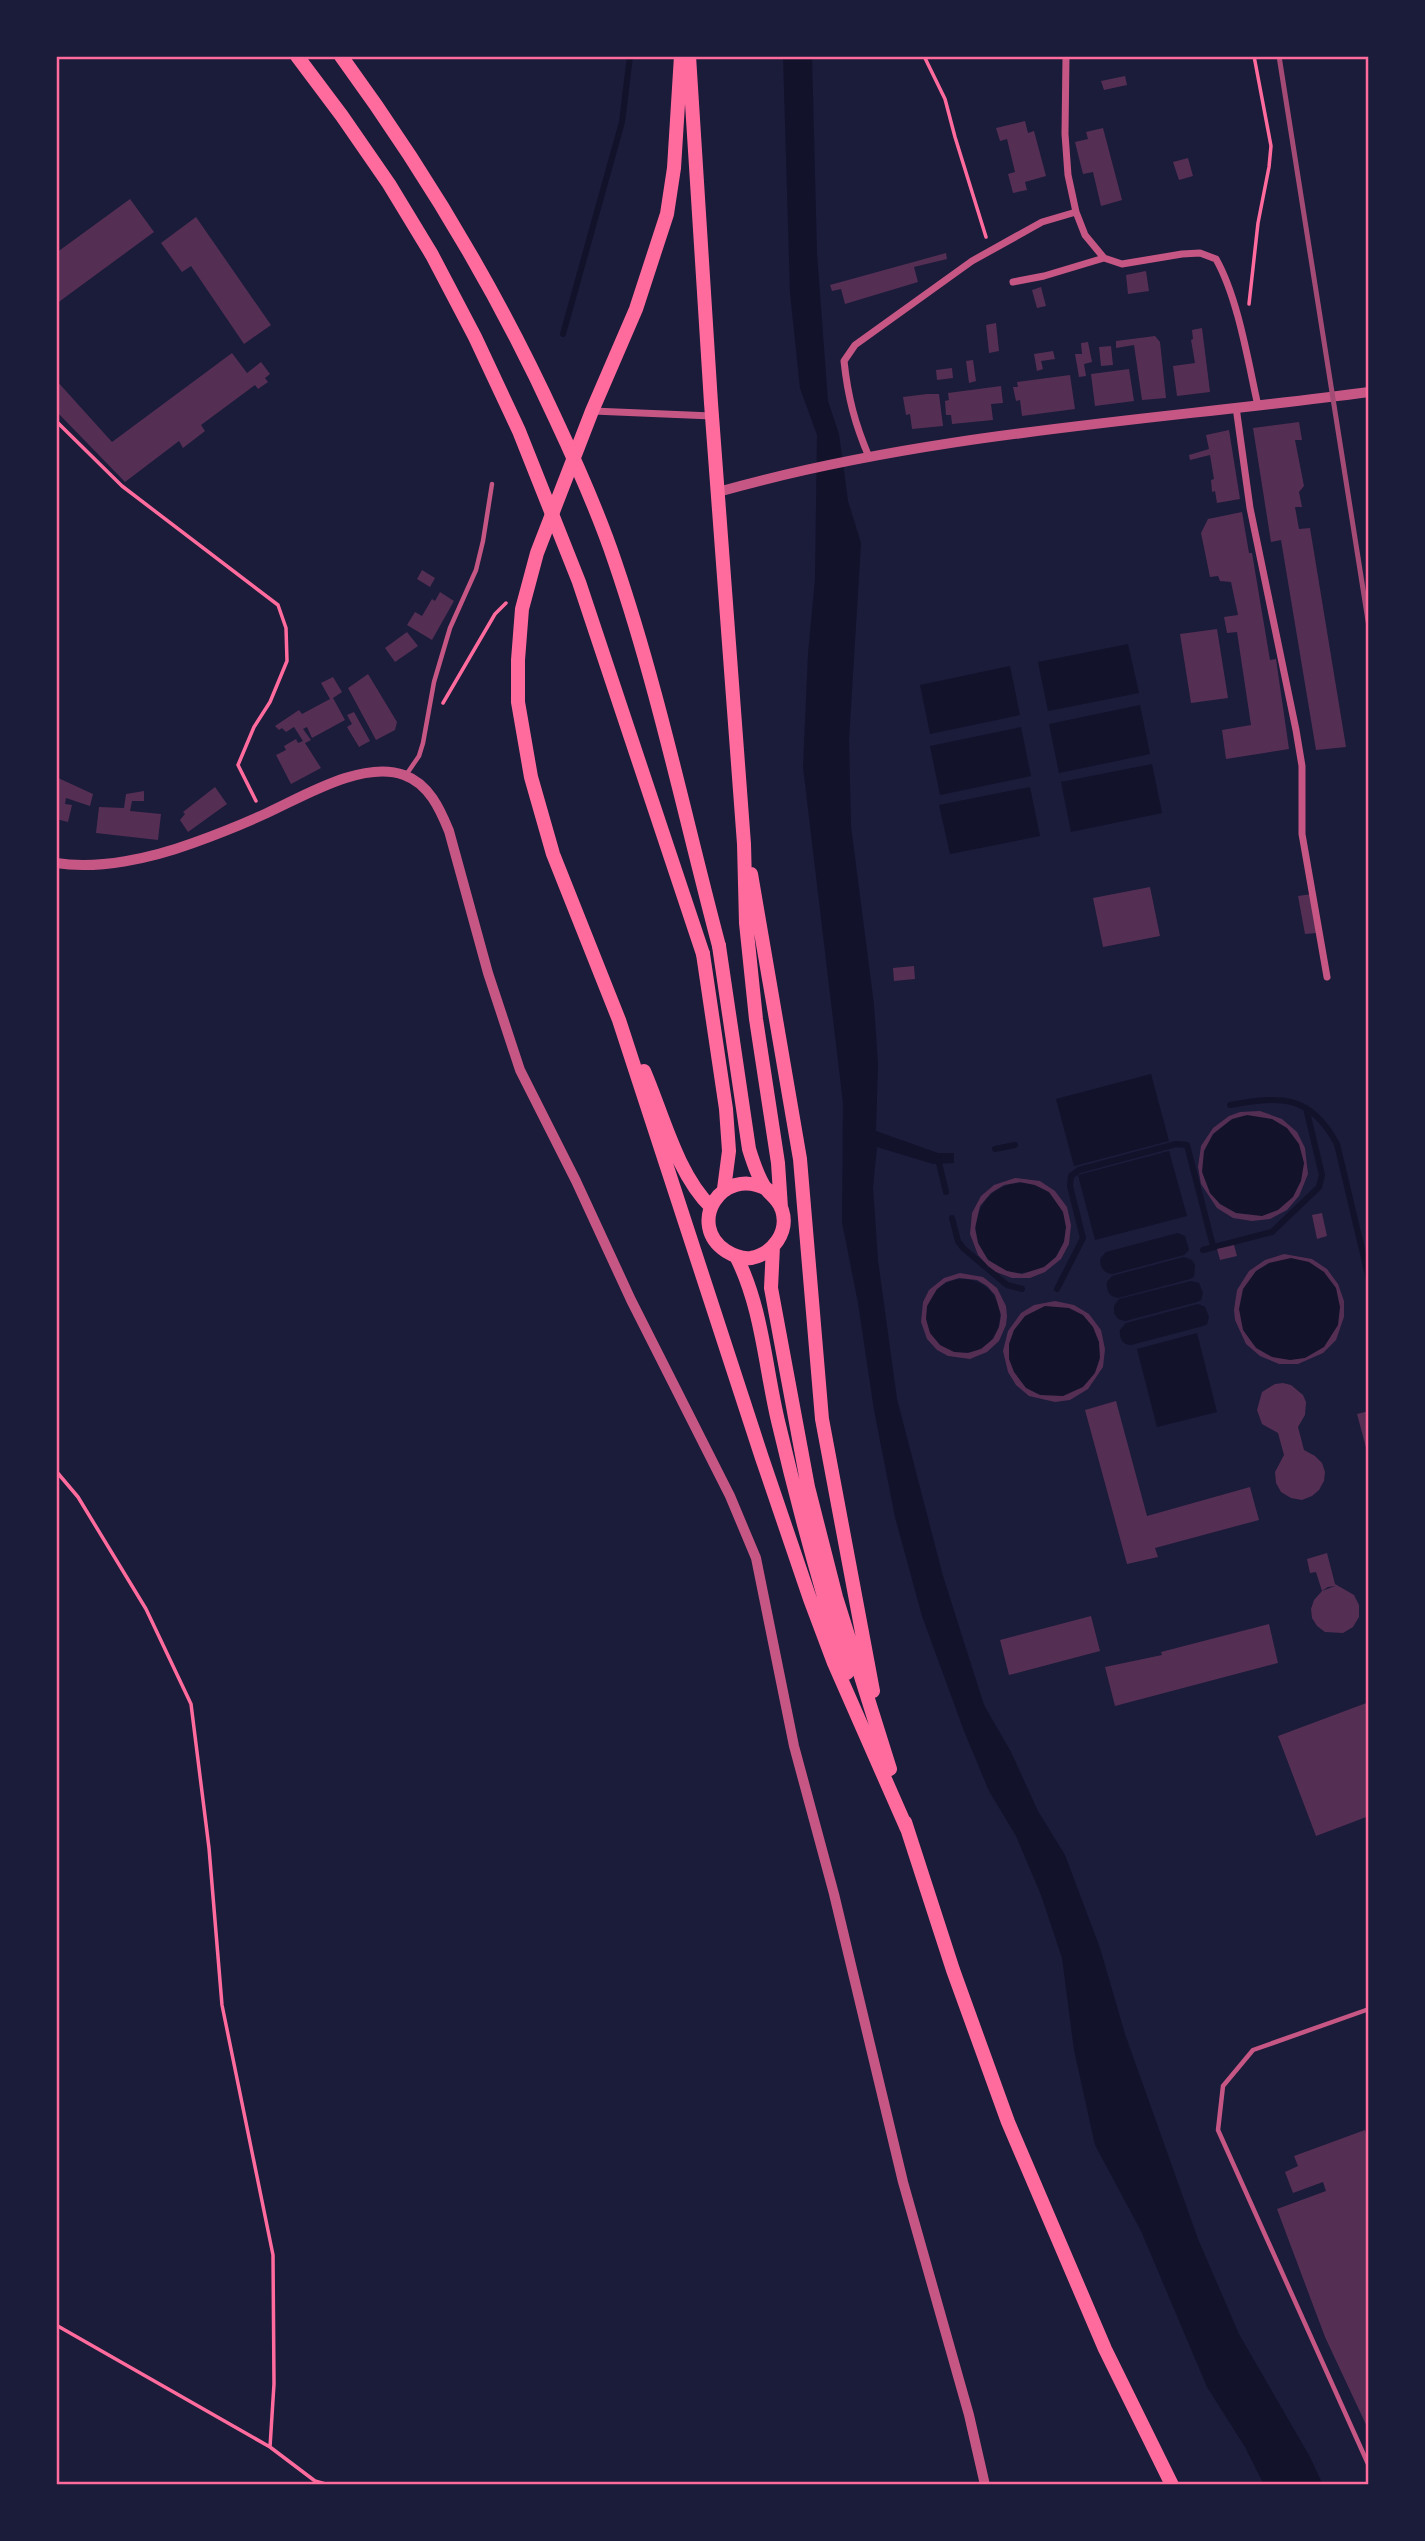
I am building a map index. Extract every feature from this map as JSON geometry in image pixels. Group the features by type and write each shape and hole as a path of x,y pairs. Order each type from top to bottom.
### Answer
{"main road":[{"path":"297,56 381,173 432,255 475,337 519,431 579,582 703,954 727,1121 728,1164 724,1189 711,1207 708,1220 712,1234 721,1248 736,1256 749,1258 758,1256 773,1246 783,1225 778,1163 756,1018 747,934 744,844 712,416 690,56"},
{"path":"341,56 419,167 501,306 541,387 601,527 644,650 719,946 746,1135 752,1160 766,1189 781,1208"},
{"path":"681,56 674,168 667,214 636,309 543,535 522,609 517,679 522,728 544,826 561,878 686,1173 711,1207"},
{"path":"744,844 756,899 800,1160 822,1419 829,1466 880,1734"},
{"path":"619,1020 810,1599 834,1663 907,1829"},
{"path":"724,1189 737,1183 749,1182 766,1189"},
{"path":"773,1246 771,1288 805,1475 833,1587 907,1829 953,1970 1008,2122 1105,2349 1171,2485"},
{"path":"736,1256 753,1295 778,1418 807,1536 864,1727"}],"street":[{"path":"1066,56 1065,134 1068,175 1076,212 1085,235 1104,258 1122,264 1200,253 1216,259 1236,314 1258,405"},
{"path":"862,459 844,361 855,345 985,253 1042,222 1076,212"},
{"path":"1013,282 1044,276 1104,258"},
{"path":"718,492 862,459 970,441 1369,392"},
{"path":"1236,407 1250,508 1302,766 1301,834 1327,977"},
{"path":"592,411 712,416"},
{"path":"56,863 96,864 159,853 191,844 342,779 382,772 406,775 432,796 441,811 449,831 488,973 520,1070 576,1181 631,1300 730,1496 753,1550 794,1746 831,1883 903,2182 969,2415 985,2485"}],"lane":[{"path":"406,775 418,757 429,718 434,682 450,628 476,570 492,484"},
{"path":"1369,2008 1253,2050 1223,2086 1218,2130 1369,2466"}],"path":[{"path":"924,56 945,99 954,137 986,234 985,253"},
{"path":"1249,311 1258,223 1271,146 1254,56"},
{"path":"56,421 122,486 278,605 286,628 287,661 271,702 254,727 237,765 263,814"},
{"path":"429,718 446,699 495,614 507,603"},
{"path":"56,1471 78,1497 146,1609 191,1704 209,1848 222,2005 273,2255 274,2384 270,2446"},
{"path":"56,2325 270,2446 315,2481 329,2485"}],"shaded area":[{"path":"783,56 812,56 817,254 828,401 839,434 848,501 861,543 849,740 851,826 874,1005 878,1064 876,1131 938,1153 954,1153 954,1163 933,1164 877,1147 873,1187 878,1260 897,1399 943,1576 984,1705 1011,1752 1038,1811 1065,1855 1100,1948 1125,2034 1198,2239 1239,2334 1310,2457 1323,2485 1264,2485 1245,2447 1207,2387 1141,2231 1095,2145 1074,2050 1062,1958 1041,1895 1016,1836 989,1791 964,1731 922,1616 895,1517 842,1222 843,1103 803,767 808,654 815,579 817,435 800,388 790,293"},
{"path":"1128,644 1139,693 1048,711 1038,662"},
{"path":"1010,666 1020,715 930,734 920,685"},
{"path":"1140,705 1150,754 1059,773 1049,724"},
{"path":"1021,727 1031,776 940,795 930,746"},
{"path":"1152,764 1162,813 1071,832 1061,782"},
{"path":"1030,787 1040,836 950,854 939,805"},
{"path":"1151,1074 1169,1141 1074,1166 1056,1099"},
{"path":"1253,1115 1272,1119 1289,1130 1300,1147 1304,1166 1300,1185 1289,1202 1272,1213 1253,1217 1234,1213 1217,1202 1206,1185 1202,1166 1206,1147 1217,1130 1234,1119"},
{"path":"1169,1151 1187,1216 1095,1240 1078,1175"},
{"path":"1012,1183 1030,1183 1046,1190 1059,1203 1066,1219 1066,1237 1059,1253 1046,1266 1030,1273 1012,1273 996,1266 983,1253 976,1237 976,1219 983,1203 996,1190"},
{"path":"1178,1233 1185,1236 1189,1250 1184,1255 1112,1274 1101,1267 1100,1259 1106,1252"},
{"path":"1184,1257 1192,1260 1195,1265 1194,1277 1118,1298 1110,1295 1107,1282 1112,1276"},
{"path":"1290,1258 1309,1262 1326,1273 1337,1290 1341,1309 1337,1328 1326,1345 1309,1356 1290,1360 1271,1356 1254,1345 1243,1328 1239,1309 1243,1290 1254,1273 1271,1262"},
{"path":"956,1279 970,1279 984,1285 994,1295 1000,1316 998,1330 984,1347 970,1353 956,1353 942,1347 932,1337 926,1323 926,1309 932,1295 942,1285"},
{"path":"1191,1281 1199,1283 1203,1293 1201,1300 1197,1302 1125,1321 1118,1319 1114,1313 1114,1306 1119,1299"},
{"path":"1198,1304 1205,1307 1209,1317 1207,1324 1203,1326 1131,1345 1121,1338 1120,1330 1126,1323"},
{"path":"1054,1305 1071,1309 1086,1319 1096,1334 1100,1351 1096,1368 1086,1383 1071,1393 1054,1397 1037,1393 1022,1383 1012,1368 1008,1351 1012,1334 1022,1319 1037,1309"},
{"path":"1197,1333 1217,1412 1157,1427 1137,1349"}],"building":[{"path":"1125,76 1127,85 1104,90 1101,81"},
{"path":"1025,121 1028,133 1034,131 1046,176 1025,182 1027,190 1013,193 1008,174 1015,172 1007,139 1000,141 996,128"},
{"path":"1103,128 1122,200 1101,206 1093,172 1083,174 1075,142 1088,139 1086,132"},
{"path":"1188,158 1193,176 1179,180 1173,162"},
{"path":"130,199 154,232 56,304 56,253"},
{"path":"196,217 271,325 244,344 191,266 182,272 161,243"},
{"path":"946,253 947,259 914,267 918,282 845,304 841,289 832,291 830,285"},
{"path":"1146,271 1149,291 1128,294 1126,275"},
{"path":"1041,287 1046,306 1037,308 1032,290"},
{"path":"996,323 999,351 989,353 986,325"},
{"path":"1202,328 1210,392 1177,396 1173,366 1195,363 1192,330"},
{"path":"1155,336 1160,342 1166,398 1142,400 1134,345 1116,348 1116,341"},
{"path":"1088,342 1092,362 1084,364 1086,376 1079,377 1075,354 1082,354 1081,343"},
{"path":"1111,346 1113,365 1101,366 1099,347"},
{"path":"1053,351 1055,359 1041,361 1043,369 1037,371 1034,354"},
{"path":"232,353 247,373 261,362 270,374 265,378 268,382 258,389 255,385 201,425 205,431 183,448 179,441 125,482 56,411 56,380 112,442"},
{"path":"973,360 976,381 969,383 966,361"},
{"path":"952,368 953,378 937,380 936,370"},
{"path":"1129,369 1134,401 1095,406 1091,374"},
{"path":"1070,375 1075,409 1022,416 1020,400 1016,401 1013,387 1018,387 1017,382"},
{"path":"1001,386 1003,403 991,404 993,420 952,424 951,415 946,415 945,401 949,400 948,393"},
{"path":"939,394 943,426 912,429 910,414 906,415 903,397"},
{"path":"1299,422 1302,440 1295,440 1304,486 1299,492 1302,507 1295,507 1299,529 1310,528 1346,747 1316,750 1281,540 1271,542 1253,428"},
{"path":"1229,430 1240,499 1217,503 1215,491 1212,492 1211,480 1214,479 1210,455 1190,460 1189,455 1209,449 1206,435"},
{"path":"1242,512 1249,553 1252,553 1270,660 1276,659 1289,749 1226,759 1222,730 1251,725 1237,632 1227,633 1224,617 1238,615 1231,582 1220,581 1218,576 1210,577 1201,533 1208,519"},
{"path":"422,570 435,578 430,587 417,579"},
{"path":"440,592 454,601 432,640 407,625 415,612 422,616 432,599 435,601"},
{"path":"1217,629 1228,698 1191,703 1180,634"},
{"path":"407,632 418,646 395,662 385,648"},
{"path":"368,674 397,722 395,730 376,740 348,688"},
{"path":"333,677 342,692 333,698 345,720 312,738 307,727 303,729 311,740 305,743 321,768 291,784 276,755 286,750 284,746 296,739 298,743 303,741 294,727 286,732 275,726 299,710 302,714 330,699 321,683"},
{"path":"354,712 370,741 359,747 347,727 352,724 347,715"},
{"path":"56,777 93,794 90,806 66,798 65,804 72,805 68,822 56,819"},
{"path":"215,787 227,804 188,832 180,820 185,814 183,812"},
{"path":"144,791 144,801 132,801 130,811 161,814 158,840 96,833 99,807 124,808 126,794"},
{"path":"1150,887 1160,936 1103,947 1093,898"},
{"path":"1312,894 1317,933 1305,934 1298,896"},
{"path":"914,966 915,979 894,981 893,968"},
{"path":"1260,1111 1282,1119 1297,1132 1305,1148 1308,1174 1299,1196 1287,1210 1270,1219 1252,1221 1233,1218 1217,1208 1201,1184 1198,1167 1201,1146 1213,1128 1229,1116 1240,1112","holes":["1247,1115 1272,1119 1287,1128 1299,1144 1304,1163 1301,1181 1293,1197 1278,1210 1262,1216 1236,1213 1220,1204 1210,1193 1202,1172 1204,1151 1213,1134 1232,1119"]},
{"path":"1015,1178 1040,1181 1055,1191 1067,1207 1071,1225 1069,1244 1061,1259 1045,1272 1030,1278 1012,1278 996,1272 978,1255 970,1234 972,1213 981,1196 994,1185","holes":["1020,1182 1049,1192 1063,1212 1066,1227 1064,1242 1056,1257 1044,1267 1022,1274 1007,1271 988,1260 978,1243 975,1228 980,1206 991,1193 1004,1185"]},
{"path":"1322,1213 1327,1236 1317,1239 1312,1215"},
{"path":"1234,1245 1237,1256 1220,1260 1217,1249"},
{"path":"1284,1254 1312,1259 1327,1269 1338,1284 1344,1301 1344,1317 1336,1340 1323,1353 1298,1364 1279,1364 1260,1356 1246,1344 1235,1320 1237,1290 1249,1271 1265,1260","holes":["1291,1258 1309,1262 1324,1272 1336,1288 1340,1307 1338,1325 1324,1347 1305,1358 1290,1360 1272,1357 1256,1348 1243,1330 1239,1309 1243,1289 1256,1271 1269,1263"]},
{"path":"960,1273 983,1277 997,1288 1006,1306 1006,1325 999,1341 987,1352 970,1359 948,1356 937,1350 927,1339 921,1322 923,1302 929,1290 944,1278","holes":["959,1278 977,1280 995,1295 1001,1315 999,1327 993,1339 981,1349 968,1353 954,1352 940,1345 930,1333 926,1319 927,1306 937,1289 946,1282"]},
{"path":"1055,1301 1074,1305 1089,1314 1101,1330 1105,1349 1103,1367 1088,1389 1070,1400 1055,1402 1029,1396 1016,1385 1008,1372 1003,1351 1008,1331 1021,1313 1034,1305","holes":["1045,1306 1069,1308 1083,1315 1093,1327 1099,1342 1100,1358 1095,1373 1083,1387 1063,1396 1040,1395 1026,1388 1014,1372 1009,1359 1009,1344 1014,1330 1025,1316"]},
{"path":"1275,1384 1291,1385 1303,1395 1306,1402 1305,1415 1298,1427 1304,1450 1322,1463 1325,1472 1319,1490 1302,1500 1281,1492 1276,1483 1275,1472 1284,1455 1278,1433 1262,1424 1257,1410 1262,1392"},
{"path":"1116,1401 1147,1516 1250,1487 1259,1520 1155,1548 1158,1557 1127,1564 1085,1410"},
{"path":"1369,1411 1369,1455 1368,1455 1357,1414"},
{"path":"1327,1553 1335,1584 1354,1595 1359,1605 1359,1617 1353,1627 1343,1633 1325,1632 1317,1626 1311,1609 1314,1600 1322,1591 1316,1572 1310,1573 1307,1559"},
{"path":"1091,1616 1100,1651 1009,1675 1000,1640"},
{"path":"1269,1624 1278,1663 1115,1706 1105,1667 1162,1655 1161,1652"},
{"path":"1369,1702 1369,1816 1316,1836 1278,1736"},
{"path":"1365,2130 1369,2140 1369,2431 1325,2337 1277,2209 1326,2191 1323,2182 1293,2193 1285,2172 1298,2166 1294,2156"}],"waterway":[{"path":"563,334 622,122 630,56"},
{"path":"1230,1105 1264,1100 1293,1102 1305,1107 1327,1128 1337,1144 1369,1279"},
{"path":"1203,1250 1272,1232 1319,1187 1322,1175 1306,1108"},
{"path":"1057,1289 1083,1238 1070,1186 1071,1176 1079,1170 1176,1144 1187,1145 1213,1246"},
{"path":"995,1149 1015,1145"},
{"path":"938,1159 946,1192"},
{"path":"952,1218 958,1241 963,1248 1007,1285 1022,1289"}],"railway":[{"path":"1279,56 1369,627"}]}
